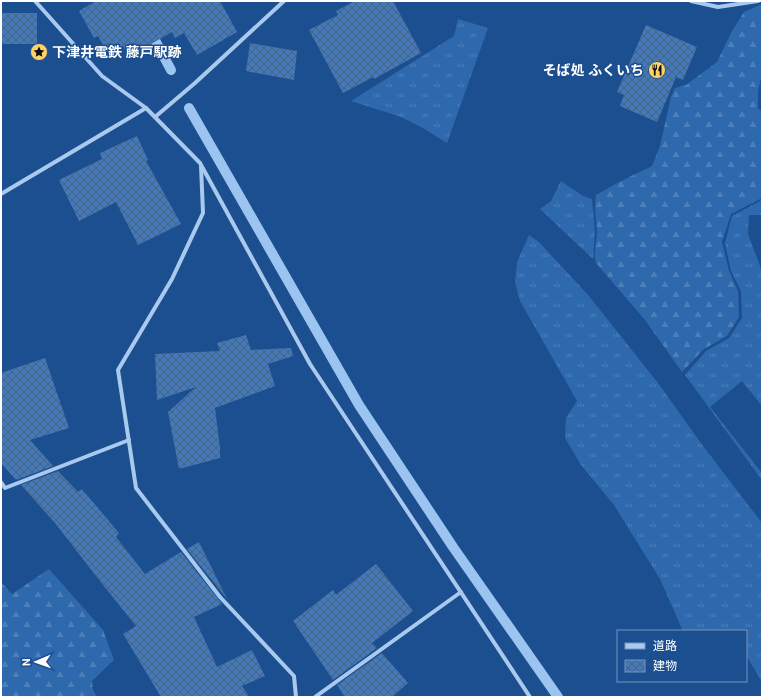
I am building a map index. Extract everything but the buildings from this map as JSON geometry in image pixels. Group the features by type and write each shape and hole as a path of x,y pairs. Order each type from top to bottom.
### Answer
{"street":[{"path":"35,1 102,76 146,108 200,163 310,364 530,697"},
{"path":"155,117 196,83 284,1"},
{"path":"691,1 718,7 758,1"},
{"path":"1,194 146,108"},
{"path":"200,163 203,213 172,279 118,370 136,488 220,596 294,676 296,697"},
{"path":"1,482 5,488 129,440"},
{"path":"315,697 461,592"}],"green space":[{"path":"762,4 762,74 758,91 758,108 762,112 762,198 731,214 722,242 729,271 738,291 739,317 727,336 704,349 682,372 645,320 596,263 596,195 652,166 660,146 671,97 675,88 686,85 717,62 732,31 744,12"},
{"path":"458,19 488,28 447,143 423,128 401,117 351,101 454,36"},
{"path":"561,181 583,196 592,199 595,232 593,259 540,209 551,201"},
{"path":"762,200 762,215 749,215 748,234 762,271 762,406 742,381 710,407 762,473 762,480 685,375 706,351 729,338 742,318 741,291 731,271 725,243 732,216"},
{"path":"529,235 539,242 589,296 658,383 703,446 762,523 762,682 747,657 747,630 683,630 660,579 614,505 581,465 565,438 566,418 577,401 520,301 515,282 517,262"},
{"path":"49,569 103,630 114,660 92,681 93,690 97,697 1,697 1,582 12,594"}],"waterway":[{"path":"149,29 171,70"},
{"path":"189,108 359,405 453,547 558,697"}],"place":[{"name":"下津井電鉄 藤戸駅跡","path":"39,52"},
{"name":"そば処 ふくいち","path":"657,70"}]}
